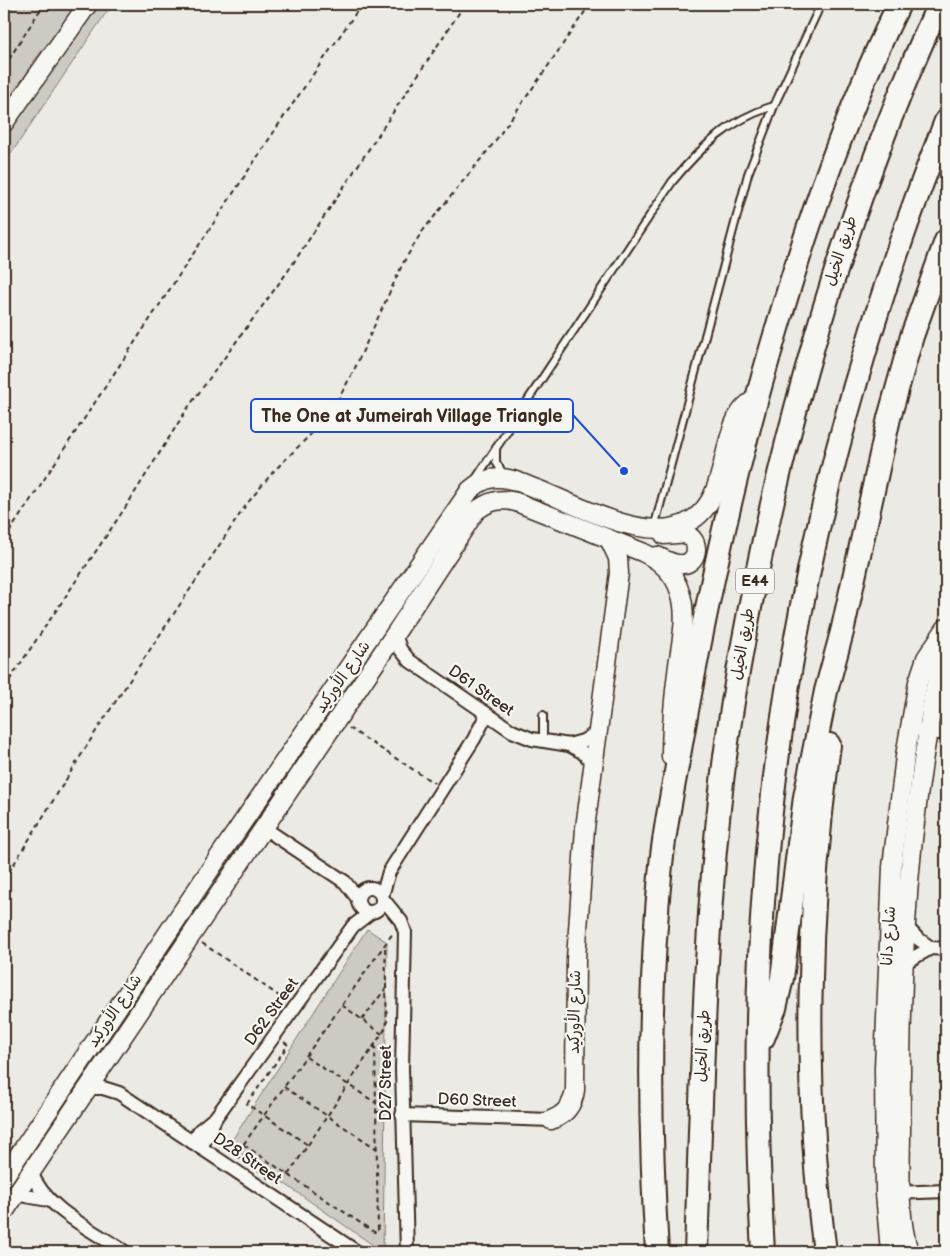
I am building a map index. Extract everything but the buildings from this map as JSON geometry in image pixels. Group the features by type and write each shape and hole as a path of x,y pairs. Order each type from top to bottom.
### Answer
{"highway":[{"path":"656,1252 652,1096 655,946 661,861 673,784 708,594 756,399 797,263 827,171 861,87 899,4"},
{"name":"طريق الخيل","path":"696,1252 704,1036 714,863 726,748 749,613 796,404 827,294 880,141 939,4"},
{"path":"763,1252 759,1160 758,1050 763,897 773,792 788,691 811,563 835,460 867,346 908,222 946,121"},
{"path":"758,1050 775,1008 782,978 804,798 821,711 842,632 889,418 912,336 946,241"},
{"path":"825,1252 814,1123 813,940 821,808 831,728 841,670 842,632"}],"street":[{"path":"4,123 88,4"},
{"name":"شارع الأوركيد","path":"4,1177 216,861 470,490 488,479 510,478 627,524 653,529 678,527 694,517 708,503 720,477 736,417 744,406 756,399"},
{"name":"شارع الأوركيد","path":"4,1212 395,634 475,512 487,503 509,500 642,552 657,560 669,571 678,586 683,602 672,727 673,784"},
{"path":"627,524 639,532 653,536 686,534 693,539 696,547 693,559 683,564 642,552"},
{"name":"شارع الأوركيد","path":"550,1120 561,1115 569,1106 575,1090 575,977 579,893 592,762 619,573 618,558 609,538"},
{"name":"شارع دانا","path":"908,1252 904,1230 893,1193 884,1068 890,905 896,830 910,728 922,670 932,646 946,628"},
{"name":"D61 Street","path":"395,634 400,649 410,661 491,717 522,736 569,745 582,752 592,762"},
{"name":"شارع دانا","path":"890,1252 901,1074 906,926 916,807 928,731 944,666"},
{"path":"363,895 389,872 474,739 491,717"},
{"path":"910,728 946,734"},
{"path":"569,745 583,741 596,733"},
{"path":"280,770 279,788 263,814 264,828 363,895"},
{"path":"372,912 381,905 389,872"},
{"path":"363,895 377,890 398,918"},
{"path":"363,895 364,910 398,918"},
{"name":"D62 Street","path":"196,1145 200,1130 216,1117 353,926 363,895"},
{"name":"D62 Street","path":"353,926 372,912"},
{"name":"D27 Street","path":"398,918 405,932 402,1113 407,1247"},
{"path":"906,926 917,938 931,948 946,949"},
{"path":"904,963 931,948"},
{"name":"D28 Street","path":"104,1064 109,1080 119,1093"},
{"name":"D28 Street","path":"88,1088 103,1088 119,1093 357,1252"},
{"name":"D60 Street","path":"402,1113 550,1120"},
{"path":"32,1171 38,1186 48,1200 125,1252"},
{"path":"893,1193 946,1191"},
{"path":"16,1194 48,1200"},
{"path":"399,1252 407,1247"}],"lane":[{"path":"653,529 748,174 774,106 821,4"},
{"path":"470,490 482,468 672,182 701,149 722,130 747,116 774,106"},
{"path":"496,448 496,462 503,474 510,478"},
{"path":"543,715 543,741"}],"path":[{"path":"38,4 42,7 55,9 66,4"},
{"path":"4,540 285,114 362,4"},
{"path":"4,688 127,505 187,409 288,271 466,4"},
{"path":"4,880 100,724 246,505 278,467 316,429 338,400 352,376 403,263 421,233 504,129 590,4"},
{"path":"731,4 732,12"},
{"path":"4,67 42,7"},
{"path":"337,720 442,788"},
{"path":"260,1188 268,1177 236,1155 385,944 398,918"},
{"path":"200,942 287,1001"},
{"path":"288,1174 387,1026 385,944"},
{"path":"362,1020 386,987"},
{"path":"342,1006 382,1034"},
{"path":"275,1036 288,1045 247,1104 308,1145"},
{"path":"244,1145 376,1233 379,1229 375,1044"},
{"path":"306,1056 376,1103"},
{"path":"284,1087 377,1149"},
{"path":"376,1112 402,1113"}],"shaded area":[{"path":"4,4 78,4 34,61 4,111"},
{"path":"97,4 112,4 4,164 4,139"},
{"path":"367,929 387,942 383,1252 229,1145"}],"place":[{"name":"The One at Jumeirah Village Triangle","path":"624,471"}]}
